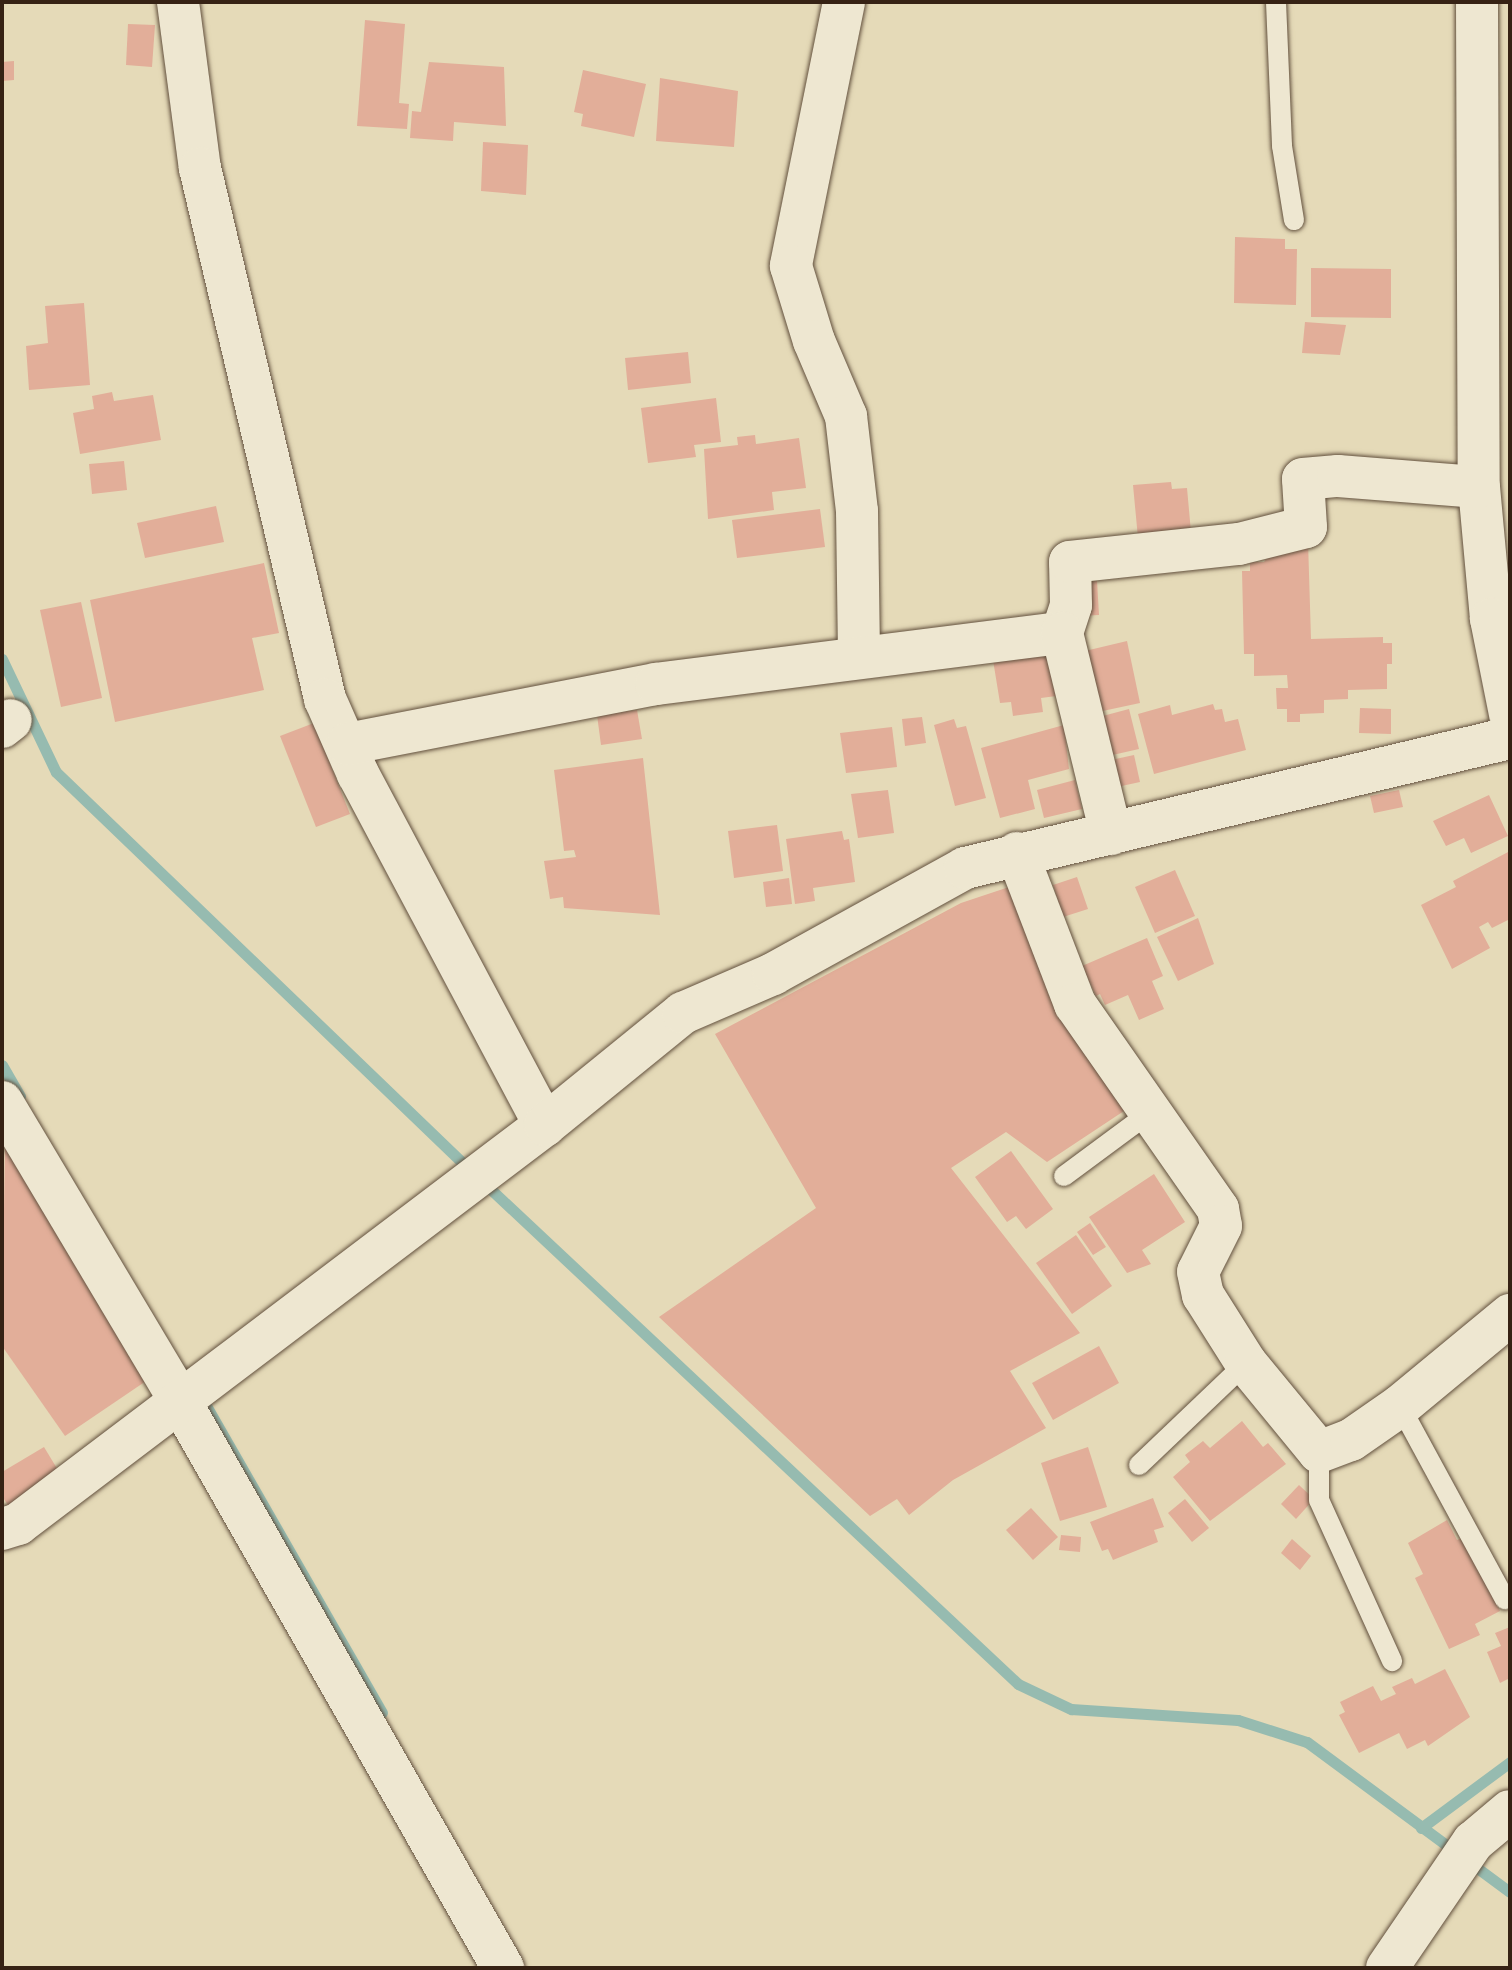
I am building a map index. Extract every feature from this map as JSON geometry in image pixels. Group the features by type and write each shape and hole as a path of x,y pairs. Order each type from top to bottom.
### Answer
{"street":[{"path":"178,2 200,168 325,699 545,1125"},
{"path":"844,2 791,266 814,341 846,416 857,511 859,657"},
{"path":"1477,2 1494,407 1479,487 1499,588 1510,714"},
{"path":"1111,834 1062,633 1071,605 1070,562 1239,544 1306,527 1303,479 1338,476 1479,487"},
{"path":"347,744 656,684 1062,633"},
{"path":"2,1529 18,1524 545,1125 683,1013 773,974 965,868 1017,853 1111,834 1510,738"},
{"path":"1017,853 1075,1004 1218,1209 1221,1226 1198,1272 1203,1295 1246,1363 1319,1452 1351,1440 1400,1406 1510,1315"},
{"path":"2,1102 191,1393 503,1968"},
{"path":"1387,1968 1473,1842 1510,1811"}],"lane":[{"path":"1276,2 1282,146 1294,220"},
{"path":"1064,1176 1149,1113"},
{"path":"1139,1465 1246,1363"},
{"path":"1400,1406 1505,1599"},
{"path":"1319,1452 1319,1500 1392,1661"}],"building":[{"path":"365,20 405,24 399,103 409,104 407,129 357,126"},
{"path":"128,24 155,25 152,67 126,65"},
{"path":"14,61 14,80 2,81 2,62"},
{"path":"429,62 504,67 506,126 454,122 453,141 410,138 412,111 421,112"},
{"path":"583,70 646,84 634,137 581,126 583,114 574,112"},
{"path":"660,78 738,91 734,147 656,141"},
{"path":"483,142 528,145 526,195 481,191"},
{"path":"1235,237 1285,239 1285,249 1297,249 1296,305 1234,303"},
{"path":"1311,268 1391,269 1391,318 1311,317"},
{"path":"84,303 90,385 29,390 26,346 48,343 45,306"},
{"path":"1305,322 1346,325 1340,355 1302,353"},
{"path":"688,352 691,383 628,390 625,358"},
{"path":"112,392 114,401 153,395 161,440 80,454 73,413 94,409 92,396"},
{"path":"716,398 721,442 694,445 696,457 648,463 641,408"},
{"path":"755,435 756,444 799,438 806,488 772,492 774,510 708,519 704,449 738,445 737,437"},
{"path":"124,461 127,490 92,494 89,464"},
{"path":"1171,482 1172,489 1187,488 1191,532 1138,538 1133,485"},
{"path":"216,506 224,542 145,558 137,523"},
{"path":"820,509 825,547 737,558 732,520"},
{"path":"1308,541 1311,639 1383,637 1383,643 1392,643 1392,664 1387,664 1387,689 1348,690 1348,699 1324,700 1324,713 1300,714 1300,722 1287,722 1287,709 1277,709 1276,688 1288,688 1287,675 1254,676 1254,654 1244,654 1242,571 1250,571 1250,562 1264,562 1278,542"},
{"path":"264,563 279,633 252,638 264,690 115,722 90,600"},
{"path":"1097,581 1099,615 1077,616 1075,582"},
{"path":"81,602 102,698 61,707 40,610"},
{"path":"1127,641 1140,703 1098,712 1085,651"},
{"path":"1046,652 1064,695 1041,698 1043,712 1013,716 1011,702 1000,703 993,660"},
{"path":"1213,704 1215,710 1222,709 1225,722 1238,719 1246,750 1154,774 1138,714 1170,705 1172,715"},
{"path":"1360,708 1391,709 1391,734 1359,733"},
{"path":"1129,709 1139,749 1108,756 1099,717"},
{"path":"637,710 642,739 601,745 597,715"},
{"path":"922,717 926,743 905,746 902,719"},
{"path":"954,719 957,728 966,726 986,798 955,806 934,725"},
{"path":"314,723 350,814 316,827 280,736"},
{"path":"1064,725 1069,769 1028,780 1035,809 1000,818 981,748"},
{"path":"892,727 897,767 846,773 840,733"},
{"path":"1134,755 1140,782 1117,787 1111,760"},
{"path":"643,758 660,915 564,908 563,897 550,899 544,861 576,857 574,850 564,851 554,770"},
{"path":"1075,780 1082,809 1044,818 1037,790"},
{"path":"888,790 894,833 858,838 851,794"},
{"path":"1399,790 1403,807 1374,813 1370,796"},
{"path":"1489,795 1508,836 1471,853 1464,838 1446,846 1433,821"},
{"path":"777,825 783,871 734,878 728,831"},
{"path":"842,831 844,840 849,839 855,882 813,888 815,901 795,904 786,839"},
{"path":"1510,851 1508,920 1492,928 1488,922 1479,927 1490,948 1452,969 1421,905 1456,887 1453,881"},
{"path":"1175,870 1195,916 1155,933 1135,887"},
{"path":"1077,877 1088,909 1063,917 1053,885"},
{"path":"789,878 792,904 766,907 763,882"},
{"path":"1009,887 1130,1107 1047,1162 1006,1132 951,1168 1080,1333 1010,1371 1046,1428 953,1480 909,1515 897,1499 870,1516 659,1317 816,1208 715,1034 961,903"},
{"path":"1198,918 1214,964 1178,981 1157,937"},
{"path":"1147,938 1163,976 1152,981 1164,1009 1139,1020 1128,995 1105,1005 1100,994 1096,996 1082,966"},
{"path":"5,1142 152,1377 65,1436 2,1346"},
{"path":"1011,1151 1053,1209 1026,1229 1016,1216 1007,1222 975,1177"},
{"path":"1154,1174 1185,1222 1142,1250 1151,1264 1127,1273 1089,1217"},
{"path":"1090,1223 1106,1247 1093,1255 1077,1232"},
{"path":"1076,1235 1112,1286 1072,1314 1036,1263"},
{"path":"1099,1346 1119,1383 1053,1420 1032,1383"},
{"path":"1242,1421 1263,1447 1268,1443 1286,1464 1210,1521 1173,1477 1190,1462 1185,1455 1203,1441 1210,1448"},
{"path":"44,1447 64,1480 13,1513 2,1496 2,1472"},
{"path":"1088,1447 1107,1507 1060,1521 1041,1463"},
{"path":"1299,1485 1314,1499 1296,1519 1281,1504"},
{"path":"1153,1498 1164,1527 1154,1530 1158,1542 1113,1560 1108,1549 1102,1551 1090,1522"},
{"path":"1185,1499 1209,1528 1192,1542 1168,1513"},
{"path":"1031,1508 1058,1537 1033,1560 1006,1530"},
{"path":"1447,1520 1457,1540 1464,1537 1500,1611 1475,1624 1480,1635 1449,1649 1415,1578 1423,1574 1408,1543"},
{"path":"1061,1535 1081,1537 1080,1552 1059,1550"},
{"path":"1292,1539 1311,1556 1300,1570 1281,1553"},
{"path":"1510,1627 1510,1678 1500,1683 1487,1652 1501,1646 1495,1633"},
{"path":"1445,1669 1470,1717 1428,1746 1425,1740 1407,1749 1399,1733 1359,1753 1339,1715 1345,1712 1340,1702 1373,1686 1381,1701 1396,1694 1392,1687 1412,1678 1415,1684"}],"waterway":[{"path":"2,659 56,772 471,1171"},
{"path":"2,1065 20,1096"},
{"path":"484,1183 1018,1684 1071,1709 1238,1720 1307,1742 1510,1892"},
{"path":"200,1395 382,1713"},
{"path":"1421,1828 1510,1762"}]}
